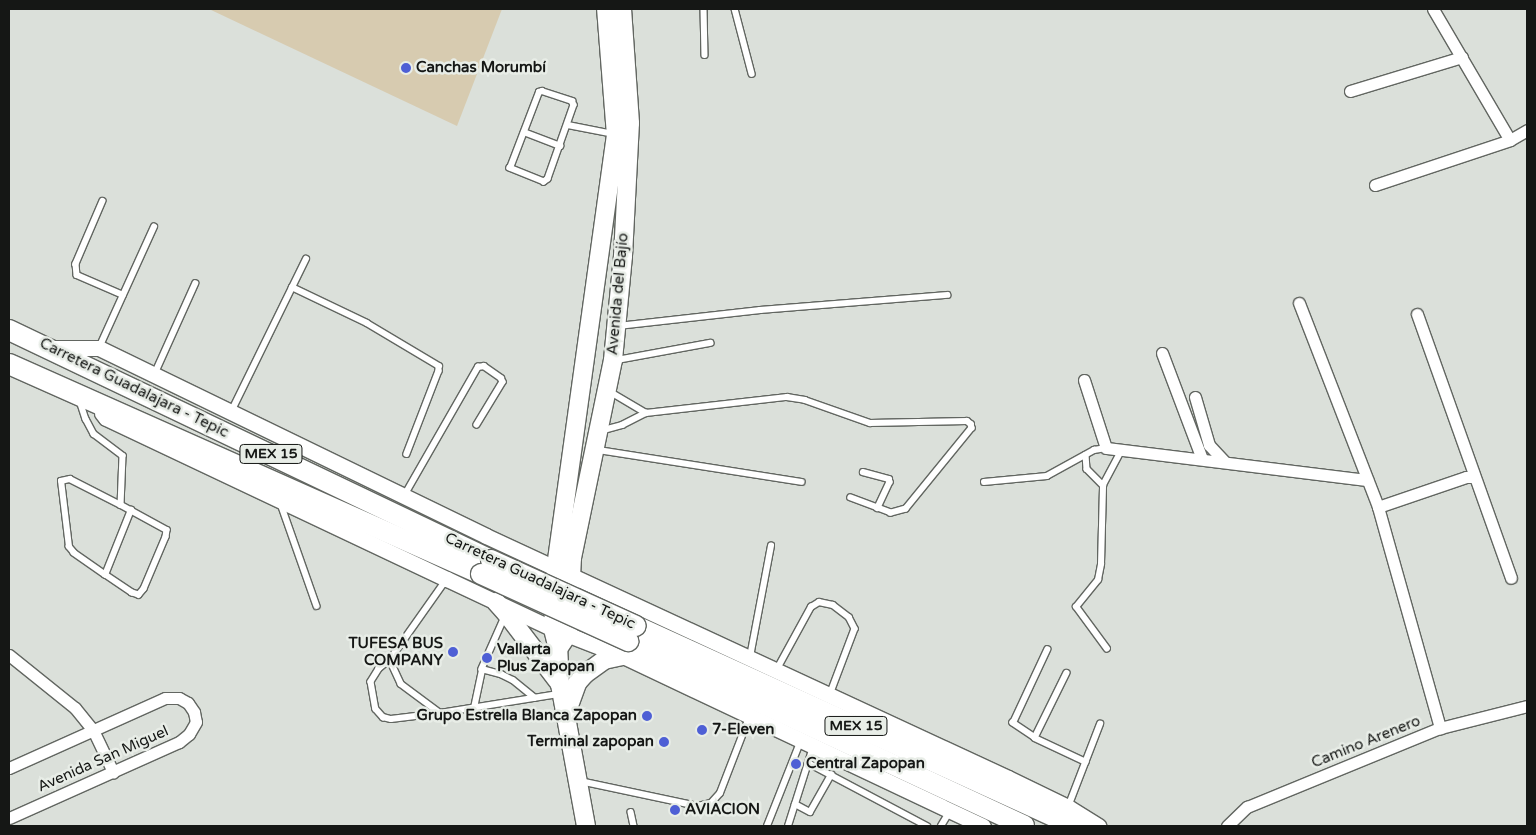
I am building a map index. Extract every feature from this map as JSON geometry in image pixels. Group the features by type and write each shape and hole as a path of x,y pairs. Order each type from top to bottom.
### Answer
{"highway":[{"name":"Carretera Guadalajara - Tepic","path":"9,330 52,348 486,567"},
{"name":"Carretera Guadalajara - Tepic","path":"9,365 486,567 634,633 1069,818"},
{"name":"Carretera Guadalajara - Tepic","path":"634,633 1024,826"}],"main road":[{"name":"Avenida del Bajío","path":"563,571 616,135 606,9"},
{"name":"Avenida del Bajío","path":"563,571 593,449 599,432 613,360 623,256 630,123 622,9"},
{"path":"52,348 99,348 486,536 563,571 634,633 750,716 976,825"},
{"path":"83,396 106,418 454,582 560,637 634,633 750,657 830,695 1069,818 1099,826"},
{"path":"454,582 479,587 492,580 496,574 498,560 486,536"},
{"path":"563,571 560,637 561,689 586,826"},
{"path":"501,607 561,689"},
{"path":"566,715 578,683 585,674 634,633"}],"street":[{"path":"1433,9 1510,140"},
{"path":"1350,91 1462,57"},
{"path":"1374,185 1510,140 1527,130"},
{"path":"1299,303 1378,507 1440,728"},
{"path":"1417,314 1511,578"},
{"path":"1162,352 1202,459"},
{"path":"1084,380 1106,448 1367,480"},
{"path":"1194,397 1209,445 1225,462"},
{"path":"1378,507 1466,477 1474,477"},
{"path":"9,655 75,708 93,730 112,772"},
{"name":"Avenida San Miguel","path":"9,768 165,698 179,698 188,703 194,712 196,722 189,734 178,742 9,818"},
{"name":"Camino Arenero","path":"1227,826 1247,807 1440,728 1527,706"}],"lane":[{"path":"704,9 705,55"},
{"path":"735,9 752,74"},
{"path":"542,91 572,101 574,105 568,126 548,179 544,182 514,172 510,168 539,92 542,91"},
{"path":"568,126 616,135"},
{"path":"524,132 560,146"},
{"path":"104,200 76,264 77,275 123,294"},
{"path":"99,348 154,228"},
{"path":"231,412 306,259"},
{"path":"154,375 195,284"},
{"path":"292,287 367,323 438,366 439,371 407,454"},
{"path":"616,326 760,310 947,295"},
{"path":"613,360 710,343"},
{"path":"404,496 478,367 484,366 502,378 503,382 477,425"},
{"path":"606,389 619,399 646,413"},
{"path":"83,396 86,419 94,434 123,456 121,505"},
{"path":"599,432 622,425 646,413 787,397 805,400 870,423 968,421 971,424 972,428 906,509 891,514 851,498"},
{"path":"984,482 1047,476 1086,455 1106,448"},
{"path":"593,449 802,482"},
{"path":"1107,649 1076,607 1098,580 1101,564 1103,485 1122,450"},
{"path":"1086,455 1087,469 1103,485"},
{"path":"863,472 889,479 890,482 878,508"},
{"path":"70,479 131,510 162,525 167,530 166,537 144,589 140,594 132,593 74,553 69,547 61,481 70,479"},
{"path":"280,500 317,606"},
{"path":"105,575 131,510"},
{"path":"750,657 771,546"},
{"path":"454,582 390,660 379,669 372,682 376,709 383,717 391,719 474,708 535,698 561,689"},
{"path":"776,670 811,607 819,602 833,605 849,617 855,629 830,695"},
{"path":"474,708 482,669 501,607"},
{"path":"1047,650 1013,722 1035,738 1086,762"},
{"path":"390,660 401,684 440,713"},
{"path":"482,669 501,674 513,680 535,698"},
{"path":"1035,738 1067,673"},
{"path":"578,780 698,806 711,803 720,793 750,716"},
{"path":"1069,818 1100,724"},
{"path":"788,826 808,763 807,743"},
{"path":"766,826 807,743"},
{"path":"808,763 926,826"},
{"path":"795,804 810,812 831,775"},
{"path":"941,826 950,811"},
{"path":"631,812 634,826"}],"shaded area":[{"name":"Canchas Morumbí","path":"209,9 502,9 457,126"}],"place":[{"name":"Canchas Morumbí","path":"406,68"},
{"name":"TUFESA BUS COMPANY","path":"453,652"},
{"name":"Vallarta Plus Zapopan","path":"487,658"},
{"name":"Grupo Estrella Blanca Zapopan","path":"647,716"},
{"name":"7-Eleven","path":"702,730"},
{"name":"Terminal zapopan","path":"664,742"},
{"name":"Central Zapopan","path":"796,764"},
{"name":"AVIACION","path":"675,810"}]}
